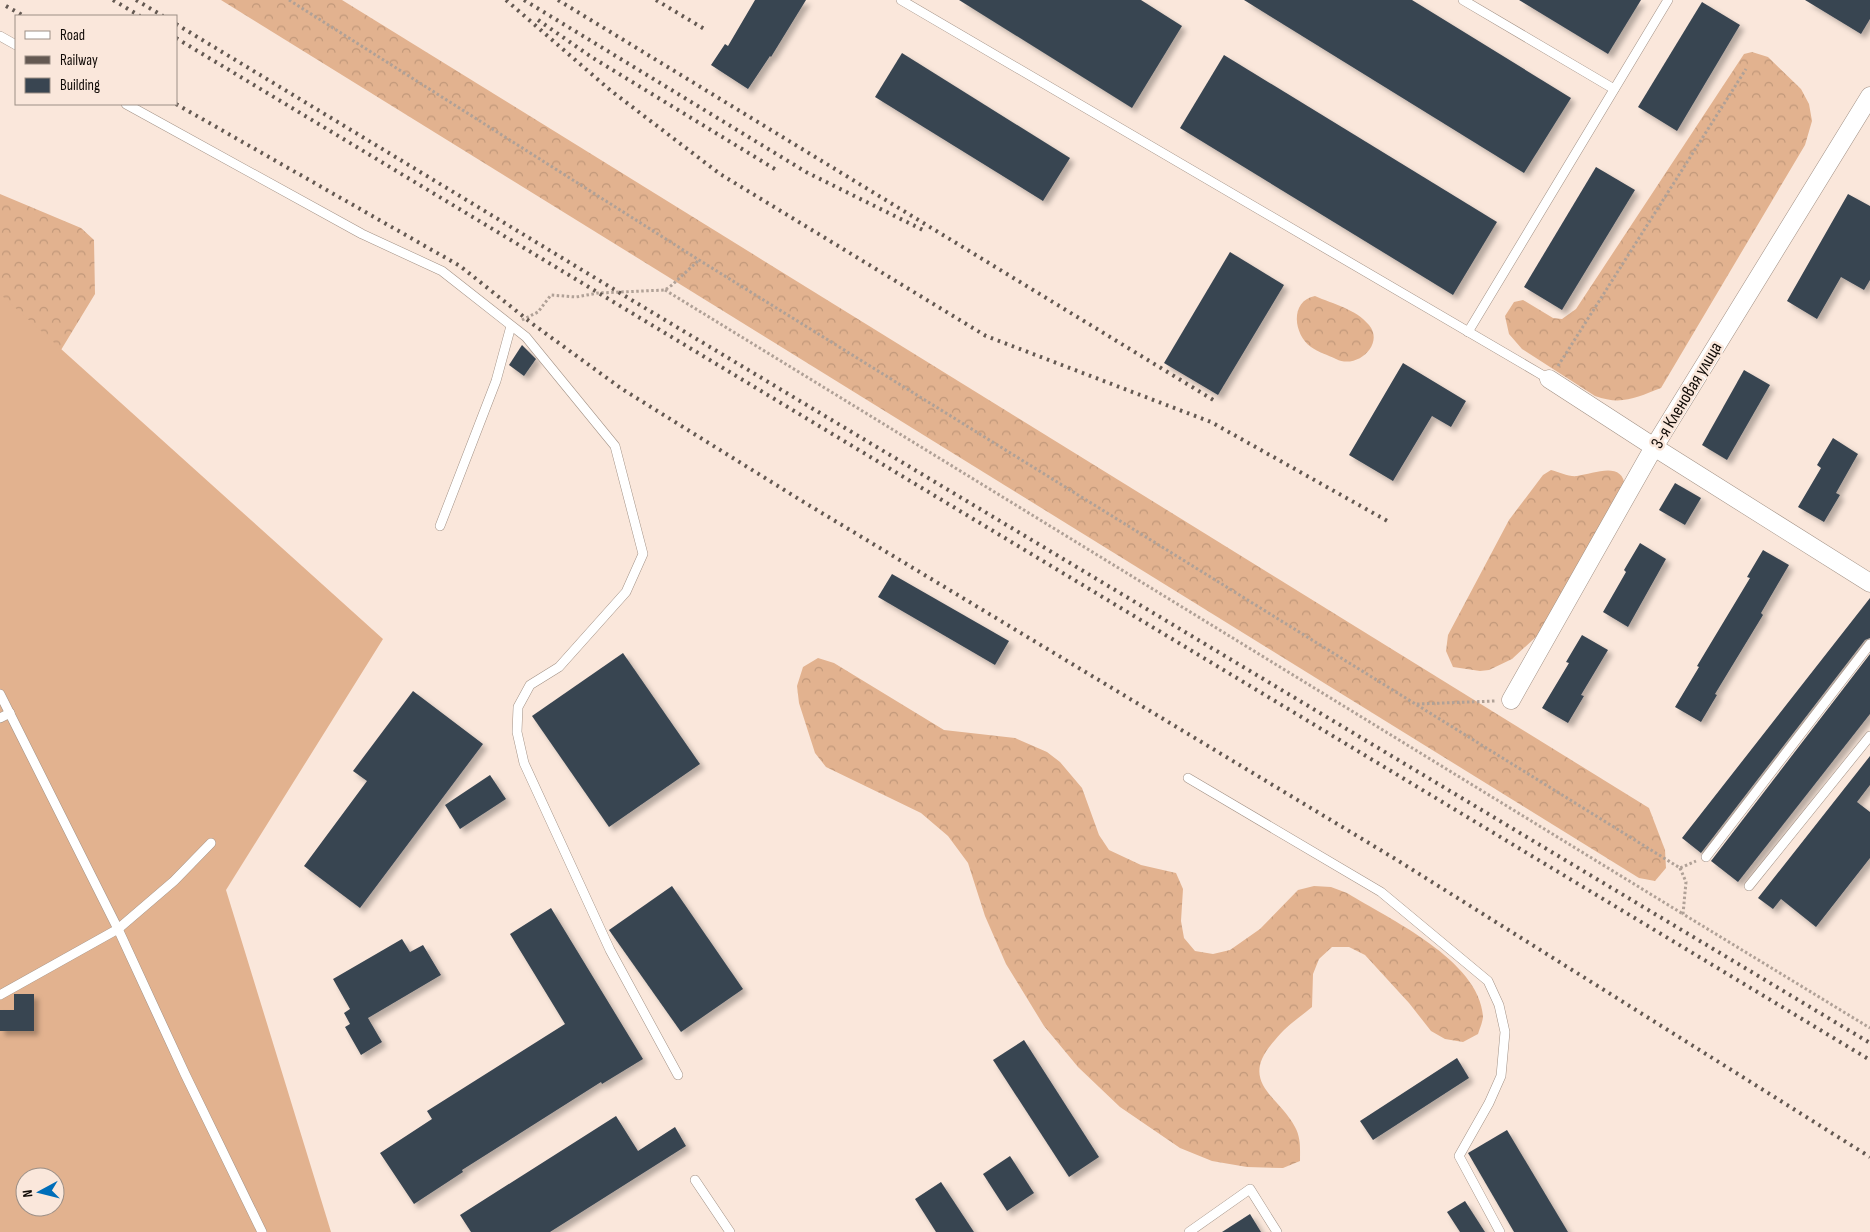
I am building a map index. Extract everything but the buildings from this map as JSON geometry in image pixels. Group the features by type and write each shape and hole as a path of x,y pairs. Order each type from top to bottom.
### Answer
{"street":[{"name":"3-я Кленовая улица","path":"1511,700 1654,447 1870,96"},
{"path":"1550,379 1870,583"}],"lane":[{"path":"901,0 1550,379"},
{"path":"1463,0 1614,89"},
{"path":"1468,332 1668,0"},
{"path":"0,36 15,44"},
{"path":"128,105 362,234 442,271 526,337 615,446 643,554 626,592 559,667 530,685 518,707 517,732 524,763 610,950 678,1075"},
{"path":"440,526 496,381 511,326"},
{"path":"1706,857 1870,644"},
{"path":"0,694 118,928 184,1074 262,1232"},
{"path":"0,718 10,713"},
{"path":"1749,886 1870,736"},
{"path":"1188,778 1381,892 1488,981 1499,1005 1505,1032 1501,1076 1489,1103 1459,1156 1500,1232"},
{"path":"0,995 118,928 174,881 211,843"},
{"path":"696,1180 730,1232"},
{"path":"1189,1232 1250,1189 1277,1232"}],"path":[{"path":"289,0 699,260 1680,868 1686,882 1683,914"},
{"path":"1550,379 1746,69"},
{"path":"511,326 538,312 551,295 576,297 598,293 665,290 699,260"},
{"path":"665,290 1870,1028"},
{"path":"1415,704 1511,700"},
{"path":"1680,868 1706,857"}],"green space":[{"path":"221,0 342,0 1649,808 1665,850 1666,868 1655,881 1639,878"},
{"path":"1752,52 1768,57 1801,89 1809,104 1812,121 1805,145 1661,388 1637,397 1621,400 1595,396 1522,349 1509,334 1505,316 1514,302 1523,300 1553,318 1562,319 1576,309 1744,54"},
{"path":"0,194 81,228 94,240 95,294 47,373 0,478"},
{"path":"0,294 383,639 226,890 331,1232 0,1232"},
{"path":"1315,296 1344,307 1364,319 1369,325 1373,332 1374,340 1371,347 1360,358 1352,361 1336,359 1305,342 1298,327 1298,311 1301,304"},
{"path":"1551,470 1574,476 1599,471 1613,471 1623,479 1625,487 1537,636 1512,659 1489,670 1480,671 1453,667 1446,651 1448,635 1509,520 1543,475"},
{"path":"818,658 834,663 944,730 1015,738 1047,752 1060,762 1082,788 1099,835 1109,850 1141,865 1176,873 1183,889 1181,921 1184,938 1195,951 1213,954 1230,950 1260,929 1298,890 1314,886 1331,887 1347,893 1407,929 1449,959 1466,977 1478,996 1483,1016 1478,1034 1463,1042 1445,1039 1431,1031 1409,1003 1365,955 1349,947 1332,947 1319,959 1313,974 1312,1007 1279,1035 1264,1054 1260,1067 1260,1078 1264,1087 1288,1116 1297,1131 1300,1143 1300,1161 1283,1168 1247,1167 1212,1161 1180,1148 1120,1107 1078,1067 1044,1026 1006,964 985,916 968,863 948,836 921,813 826,767 815,753 799,703 797,686 803,667"}],"railway":[{"path":"113,0 138,15"},
{"path":"136,0 161,15"},
{"path":"506,0 610,90 720,174 986,336 1211,422 1391,523"},
{"path":"524,0 806,172 925,231"},
{"path":"558,0 1215,401"},
{"path":"656,0 706,30"},
{"path":"6,6 22,15"},
{"path":"538,20 593,58 778,171"},
{"path":"178,25 620,293 1870,1043"},
{"path":"178,39 1870,1060"},
{"path":"178,105 460,266 534,325 622,389 802,501 1397,860 1870,1157"}]}
